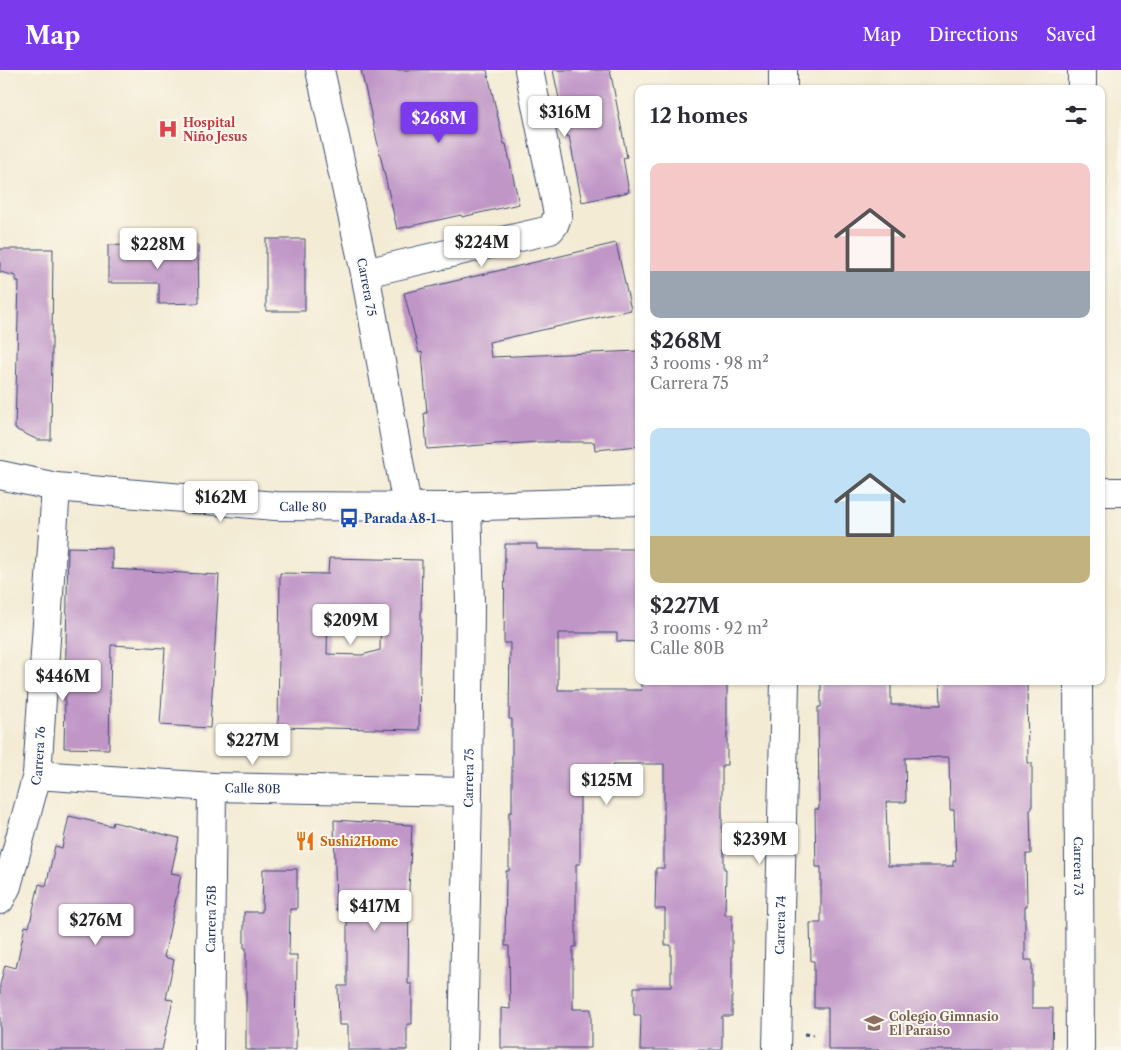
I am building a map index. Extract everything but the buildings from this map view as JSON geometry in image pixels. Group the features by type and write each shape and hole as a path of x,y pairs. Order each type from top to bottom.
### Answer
{"street":[{"name":"Carrera 75","path":"320,70 365,273 407,506"},
{"path":"365,273 550,230 554,226 558,214 530,70"},
{"path":"783,70 783,85"},
{"path":"1082,70 1082,85"},
{"name":"Calle 80","path":"0,475 56,487 275,506 467,506 635,501"},
{"name":"Carrera 76","path":"0,900 7,886 36,775 56,487"},
{"path":"1105,492 1121,492"},
{"name":"Carrera 75","path":"463,1050 470,603 467,506"},
{"name":"Carrera 74","path":"777,1050 785,685"},
{"name":"Carrera 73","path":"1078,685 1080,1050"},
{"name":"Calle 80B","path":"36,775 212,787 468,792"},
{"name":"Carrera 75B","path":"209,1050 212,787"}],"place":[{"name":"Hospital Niño Jesus","path":"168,129"},
{"name":"Parada A8-1","path":"349,518"},
{"name":"Sushi2Home","path":"305,841"},
{"name":"Colegio Gimnasio El Paraíso","path":"874,1023"}]}
